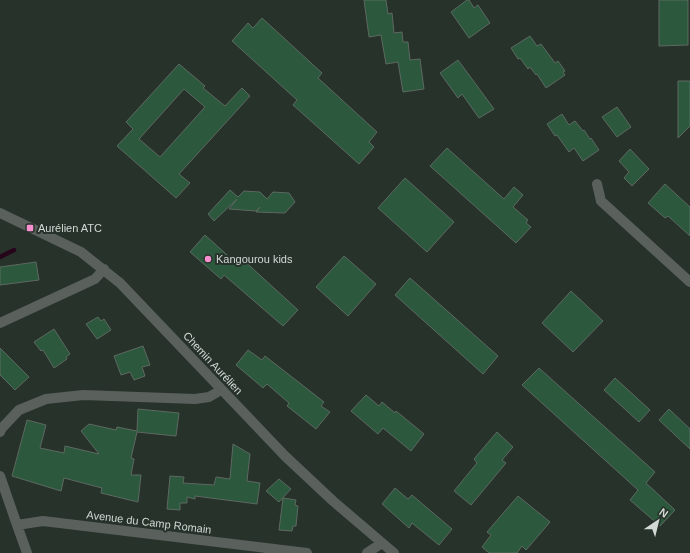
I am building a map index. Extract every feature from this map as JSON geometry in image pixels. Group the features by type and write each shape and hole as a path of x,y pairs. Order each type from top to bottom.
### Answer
{"street":[{"path":"596,184 601,201 690,282"},
{"name":"Chemin Aurélien","path":"0,213 81,252 104,269 120,283 285,456 333,501 394,553"},
{"path":"0,324 95,279 104,269"},
{"path":"0,432 19,410 46,399 83,395 196,399 209,397 221,390"},
{"path":"0,476 26,553"},
{"name":"Avenue du Camp Romain","path":"17,525 43,521 307,553"},
{"path":"367,553 382,543"}],"building":[{"path":"364,0 386,0 388,14 392,13 394,33 402,32 403,42 408,42 410,60 420,59 424,89 403,92 398,62 386,64 381,35 369,37"},
{"path":"469,0 474,8 478,5 490,23 469,38 451,12"},
{"path":"659,0 688,0 688,45 659,46"},
{"path":"262,18 322,73 318,78 377,132 369,142 374,147 359,164 293,105 297,100 232,41 248,23 253,28"},
{"path":"530,36 537,46 541,44 555,63 558,61 565,71 563,72 565,75 546,88 537,74 536,75 530,67 528,69 520,58 518,59 511,48"},
{"path":"458,60 494,109 479,118 462,94 458,98 440,73"},
{"path":"179,64 205,86 203,88 225,106 242,88 250,96 179,174 190,183 176,198 117,146 133,129 126,122","holes":["184,89 205,107 160,157 139,139"]},
{"path":"678,81 690,81 690,126 678,138"},
{"path":"617,107 631,127 617,137 602,117"},
{"path":"562,114 569,125 575,121 590,139 591,138 599,150 583,161 574,148 569,152 547,124"},
{"path":"447,148 504,199 514,187 523,195 513,207 528,220 526,223 531,227 516,243 430,166"},
{"path":"630,149 649,169 632,186 624,178 629,172 619,161"},
{"path":"405,178 454,222 427,252 378,208"},
{"path":"665,184 690,207 690,236 668,216 665,218 648,203"},
{"path":"230,190 238,197 244,191 260,192 267,199 273,192 289,193 295,202 285,213 256,212 260,207 256,211 229,209 237,199 214,221 208,214"},
{"path":"205,235 236,263 240,257 298,310 283,326 224,275 221,279 190,252"},
{"path":"344,256 376,284 348,316 316,287"},
{"path":"36,262 39,280 0,285 0,267"},
{"path":"410,278 498,356 483,374 395,295"},
{"path":"571,291 603,321 573,352 542,323"},
{"path":"98,317 101,321 104,319 111,330 97,339 86,324"},
{"path":"54,329 70,354 66,357 67,359 54,368 43,350 41,351 34,342"},
{"path":"143,346 150,365 142,367 145,376 134,380 130,372 121,375 114,356"},
{"path":"0,348 29,377 15,390 0,375"},
{"path":"248,350 262,360 265,356 324,402 321,406 330,412 316,429 287,406 289,403 267,384 263,388 236,365"},
{"path":"539,368 655,472 646,483 675,510 660,526 630,500 638,490 522,385"},
{"path":"615,378 650,410 639,422 604,390"},
{"path":"366,395 379,406 382,402 395,413 396,411 424,434 411,451 383,428 378,434 351,411"},
{"path":"138,409 179,413 176,436 137,432 131,458 134,459 131,475 141,475 138,502 101,493 102,488 64,478 61,491 12,476 27,420 46,425 40,448 64,453 65,446 99,454 81,431 89,424 116,430 117,427 137,431"},
{"path":"669,409 690,429 690,449 659,420"},
{"path":"497,432 513,447 502,460 506,463 471,505 454,491 477,463 474,459"},
{"path":"233,444 250,454 247,481 260,483 257,504 195,496 195,499 187,497 187,503 180,503 180,510 167,509 170,476 184,477 183,483 214,485 216,477 230,479"},
{"path":"279,479 291,489 279,502 266,491"},
{"path":"395,488 408,499 412,495 452,529 439,545 412,523 409,528 382,504"},
{"path":"518,496 550,522 526,550 522,546 517,553 489,553 482,547 491,535 487,532"},
{"path":"283,498 296,500 295,505 298,506 296,526 293,526 292,531 279,530"}],"waterway":[{"path":"0,257 14,250"}],"place":[{"name":"Aurélien ATC","path":"30,228"},
{"name":"Kangourou kids","path":"208,259"}]}
